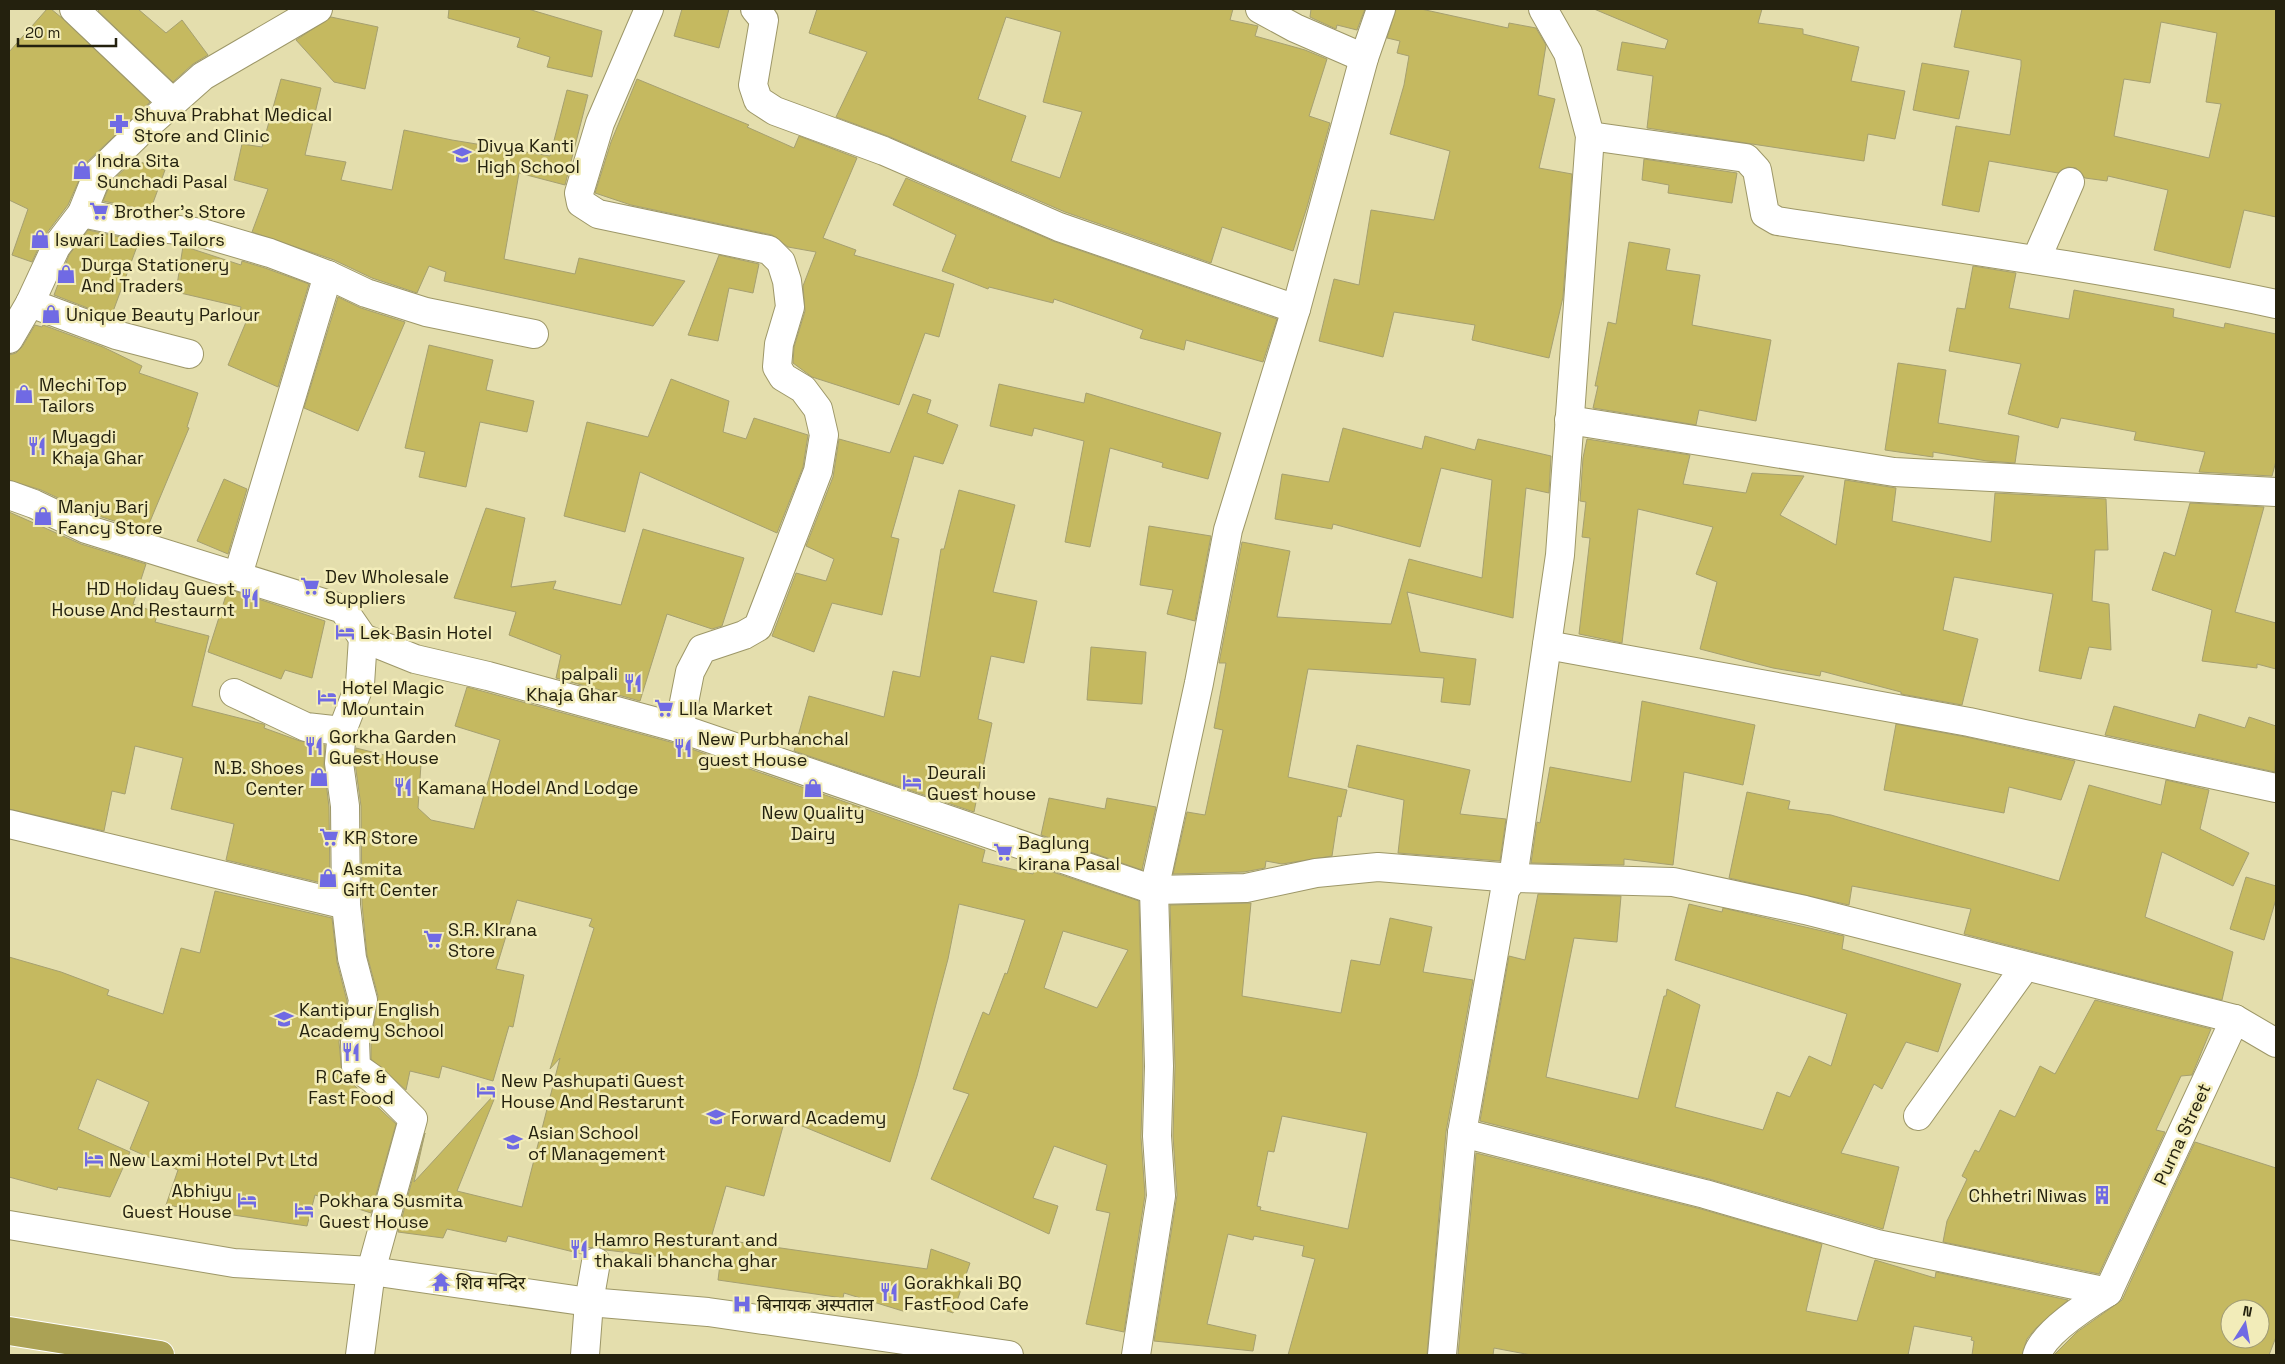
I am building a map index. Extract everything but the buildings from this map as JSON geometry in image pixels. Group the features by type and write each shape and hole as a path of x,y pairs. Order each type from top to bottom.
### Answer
{"highway":[{"path":"9,1331 160,1355"}],"street":[{"path":"74,9 173,103"},
{"path":"9,339 30,303 56,248 82,213 98,173 203,76 318,9"},
{"path":"649,9 600,123 579,193 581,203 598,214 769,250 780,262 787,281 790,307 779,344 777,367 783,377 803,389 818,409 824,434 818,471 758,626 744,635 702,649 690,672 679,728"},
{"path":"755,9 764,20 753,85 758,100 775,111 884,152 1059,227 1296,309"},
{"path":"1260,9 1295,28 1364,58"},
{"path":"1136,1355 1161,1196 1157,1136 1159,1066 1154,890 1199,683 1228,530 1296,309 1364,58 1381,9"},
{"path":"1442,1355 1462,1133 1505,890 1513,878 1560,555 1590,136 1568,53 1543,9"},
{"path":"1590,136 1746,158 1757,170 1765,214 1776,221 2036,260 2210,290 2276,304"},
{"path":"2036,260 2070,182"},
{"path":"82,213 145,226 202,233 270,254 328,275 366,293 426,312 534,334"},
{"path":"238,575 328,275"},
{"path":"30,303 116,335 189,354"},
{"path":"1569,420 1894,472 2276,492"},
{"path":"9,495 34,504 86,530 238,575 343,610 363,638 415,659 488,676 679,728 1154,890 1246,888 1316,873 1378,867 1513,878 1673,882 1805,910 2025,967 2235,1018 2276,1042"},
{"path":"360,1355 371,1271 413,1119 373,1079 356,1067 355,1042 363,1000 352,958 346,905 344,806 339,764 342,731 360,684 363,638"},
{"path":"1547,645 1969,722 2276,788"},
{"path":"234,693 306,727 342,731"},
{"path":"9,824 346,905"},
{"path":"1918,1116 2025,967"},
{"name":"Purna Street","path":"2108,1292 2235,1018"},
{"path":"1462,1133 1705,1194 1877,1244 2108,1292"},
{"path":"9,1225 234,1263 371,1271 589,1302 708,1312 1009,1355"},
{"path":"585,1355 589,1302 596,1262"},
{"path":"2037,1355 2040,1346 2082,1308 2108,1292"}],"place":[{"name":"Shuva Prabhat Medical Store and Clinic","path":"119,124"},
{"name":"Divya Kanti High School","path":"462,155"},
{"name":"Indra Sita Sunchadi Pasal","path":"82,170"},
{"name":"Brother's Store","path":"99,211"},
{"name":"Iswari Ladies Tailors","path":"40,239"},
{"name":"Durga Stationery And Traders","path":"66,274"},
{"name":"Unique Beauty Parlour","path":"51,314"},
{"name":"Mechi Top Tailors","path":"24,394"},
{"name":"Myagdi Khaja Ghar","path":"37,446"},
{"name":"Manju Barj Fancy Store","path":"43,516"},
{"name":"Dev Wholesale Suppliers","path":"310,586"},
{"name":"HD Holiday Guest House And Restaurnt","path":"250,598"},
{"name":"Lek Basin Hotel","path":"345,632"},
{"name":"palpali Khaja Ghar","path":"633,683"},
{"name":"Hotel Magic Mountain","path":"327,697"},
{"name":"LIla Market","path":"664,708"},
{"name":"Gorkha Garden Guest House","path":"314,746"},
{"name":"New Purbhanchal guest House","path":"683,748"},
{"name":"N.B. Shoes Center","path":"319,777"},
{"name":"Deurali Guest house","path":"912,782"},
{"name":"Kamana Hodel And Lodge","path":"403,787"},
{"name":"New Quality Dairy","path":"813,788"},
{"name":"KR Store","path":"329,837"},
{"name":"Baglung kirana Pasal","path":"1003,852"},
{"name":"Asmita Gift Center","path":"328,878"},
{"name":"S.R. KIrana Store","path":"433,939"},
{"name":"Kantipur English Academy School","path":"284,1019"},
{"name":"R Cafe & Fast Food","path":"351,1052"},
{"name":"New Pashupati Guest House And Restarunt","path":"486,1090"},
{"name":"Forward Academy","path":"716,1117"},
{"name":"Asian School of Management","path":"513,1142"},
{"name":"New Laxmi Hotel Pvt Ltd","path":"94,1159"},
{"name":"Chhetri Niwas","path":"2102,1195"},
{"name":"Abhiyu Guest House","path":"247,1200"},
{"name":"Pokhara Susmita Guest House","path":"304,1210"},
{"name":"Hamro Resturant and thakali bhancha ghar","path":"579,1249"},
{"name":"शिव मन्दिर","path":"441,1282"},
{"name":"Gorakhkali BQ FastFood Cafe","path":"889,1292"},
{"name":"बिनायक अस्पताल","path":"742,1304"}]}
